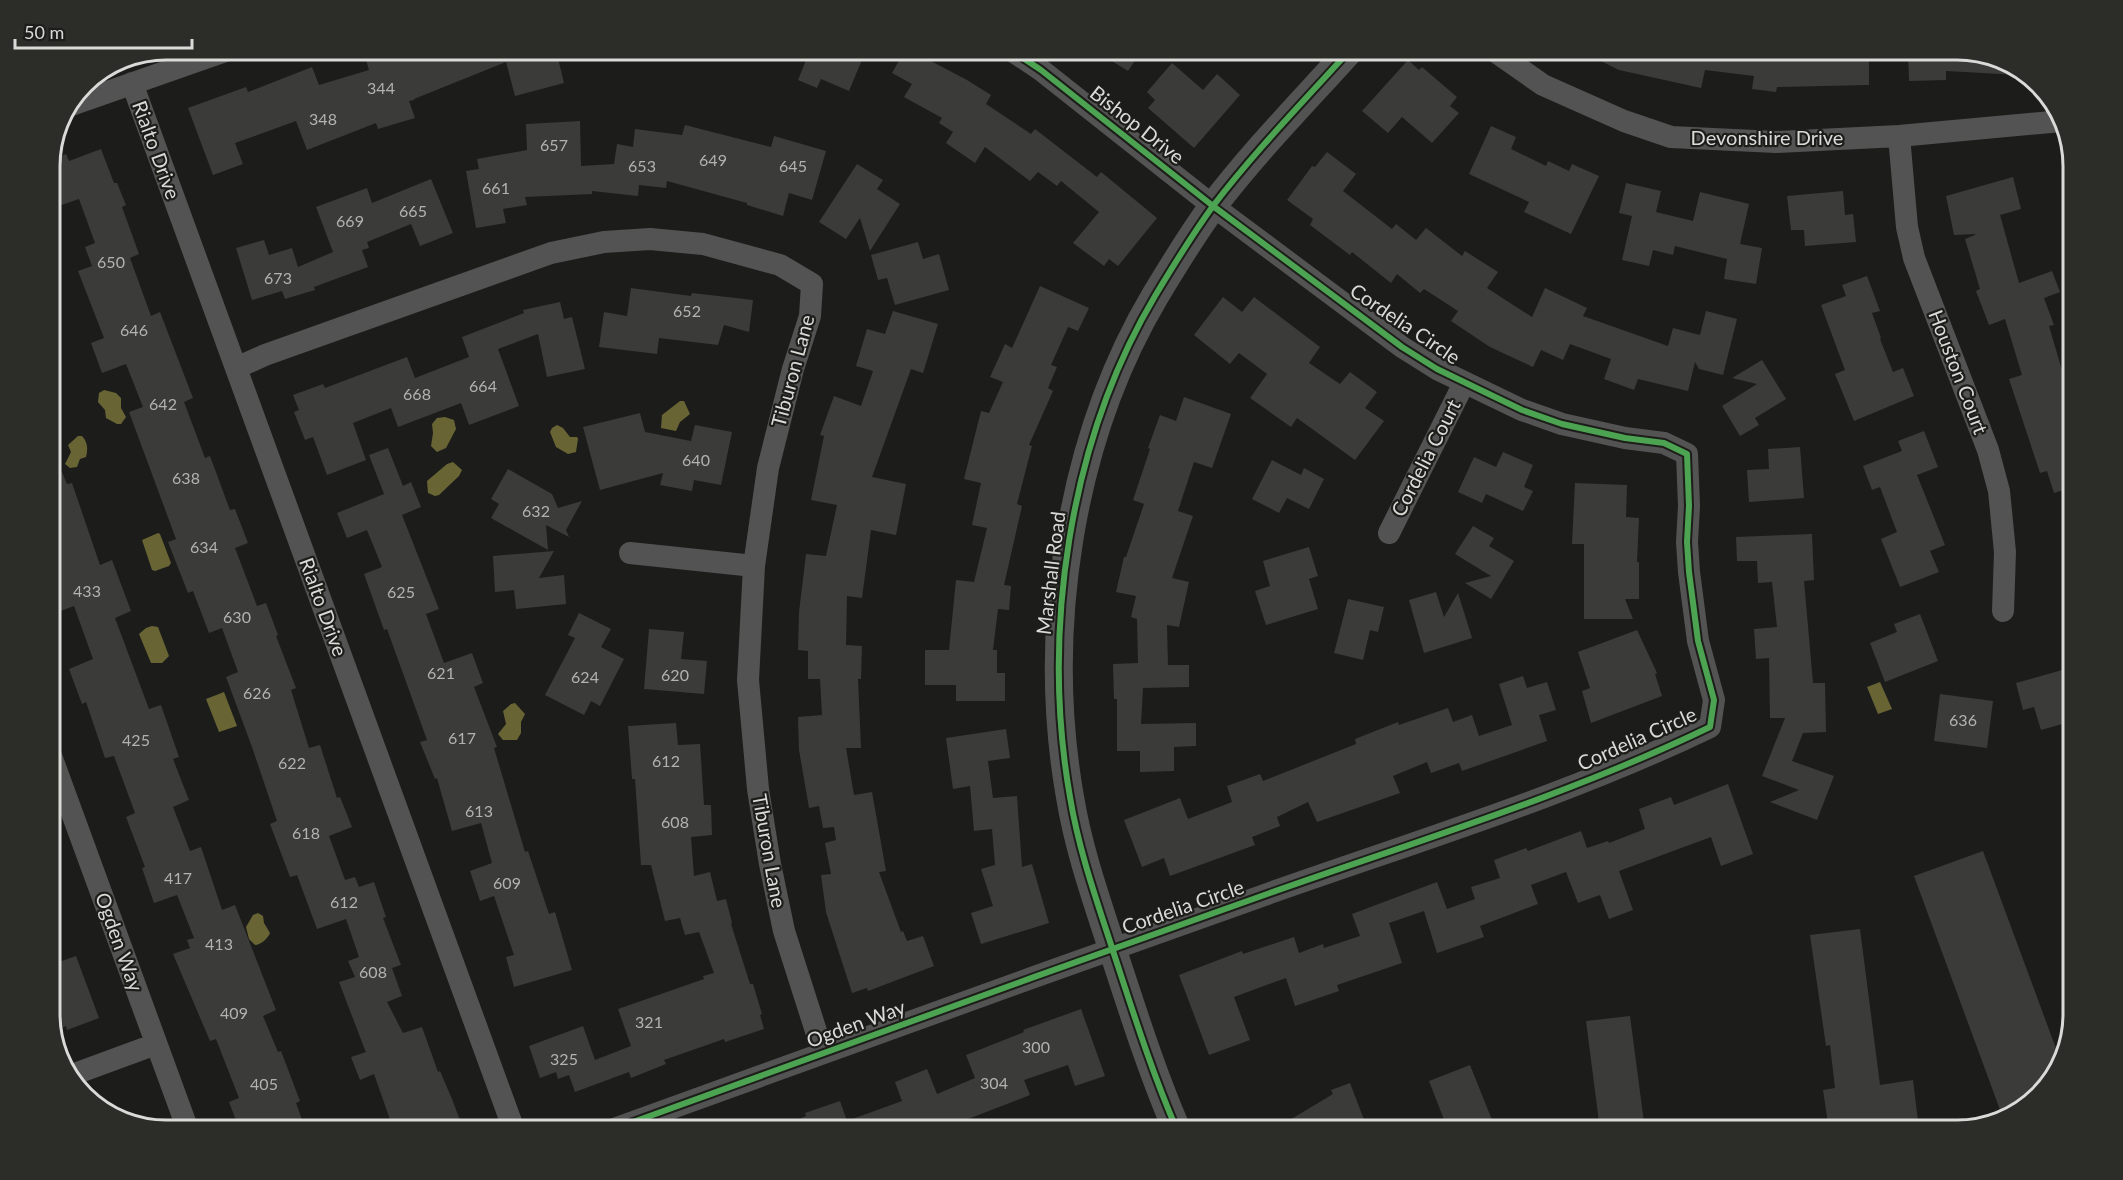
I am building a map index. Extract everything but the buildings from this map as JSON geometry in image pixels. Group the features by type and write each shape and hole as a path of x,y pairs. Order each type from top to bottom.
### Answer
{"street":[{"path":"82,101 199,60"},
{"name":"Bishop Drive","path":"1026,60 1214,206"},
{"name":"Marshall Road","path":"1173,1120 1131,1006 1088,878 1074,821 1060,719 1058,643 1068,543 1087,460 1117,374 1153,299 1214,206 1341,60"},
{"name":"Devonshire Drive","path":"1507,60 1543,85 1624,121 1671,137 1776,142 1899,136 2053,122"},
{"name":"Rialto Drive","path":"132,83 510,1120"},
{"name":"Houston Court","path":"1899,136 1907,227 1914,258 1988,450 1999,491 2005,552 2003,611"},
{"name":"Cordelia Circle","path":"1113,949 1569,787 1676,744 1710,727 1714,700 1698,641 1689,572 1687,454 1664,443 1624,438 1562,424 1522,410 1437,369 1402,347 1214,206"},
{"name":"Tiburon Lane","path":"236,368 506,268 551,253 604,242 650,239 703,244 780,265 812,284 810,316 793,369 768,468 754,566 748,680 758,789 770,864 784,931 823,1053"},
{"name":"Cordelia Court","path":"1389,533 1464,383"},
{"path":"630,553 754,566"},
{"name":"Ogden Way","path":"60,799 184,1120"},
{"name":"Ogden Way","path":"640,1120 1113,949"},
{"path":"78,1073 156,1044"}],"shaded area":[{"path":"104,390 116,393 121,398 121,408 126,417 121,424 106,418 105,410 98,402 99,393"},
{"path":"680,401 684,401 690,414 680,422 676,431 661,428 662,415"},
{"path":"445,417 454,420 456,429 446,448 437,452 431,446 432,424 437,418"},
{"path":"557,425 563,428 570,437 577,437 576,452 568,454 556,447 550,432"},
{"path":"78,436 82,436 85,441 86,457 80,459 77,467 70,468 65,464 71,452 68,445"},
{"path":"453,462 462,470 459,476 439,495 428,493 427,481 447,464"},
{"path":"158,533 171,563 155,571 152,570 142,540"},
{"path":"152,626 158,627 169,656 162,663 151,663 139,634"},
{"path":"1880,682 1892,709 1878,714 1867,687"},
{"path":"224,692 237,726 219,732 206,699"},
{"path":"515,703 525,714 521,722 521,733 517,740 503,740 498,734 506,724 503,711"},
{"path":"258,913 263,916 270,933 264,941 255,945 249,939 246,927 253,915"}],"cycle path":[{"path":"638,1120 1270,893 1548,796 1657,752 1710,727 1714,700 1698,641 1689,572 1687,454 1664,443 1625,438 1562,424 1522,410 1437,369 1402,347 1213,206 1026,60"},
{"path":"1173,1120 1144,1045 1096,898 1078,838 1070,797 1062,734 1059,670 1061,604 1069,539 1083,475 1101,412 1125,352 1155,296 1213,206 1263,146 1341,60"}]}
